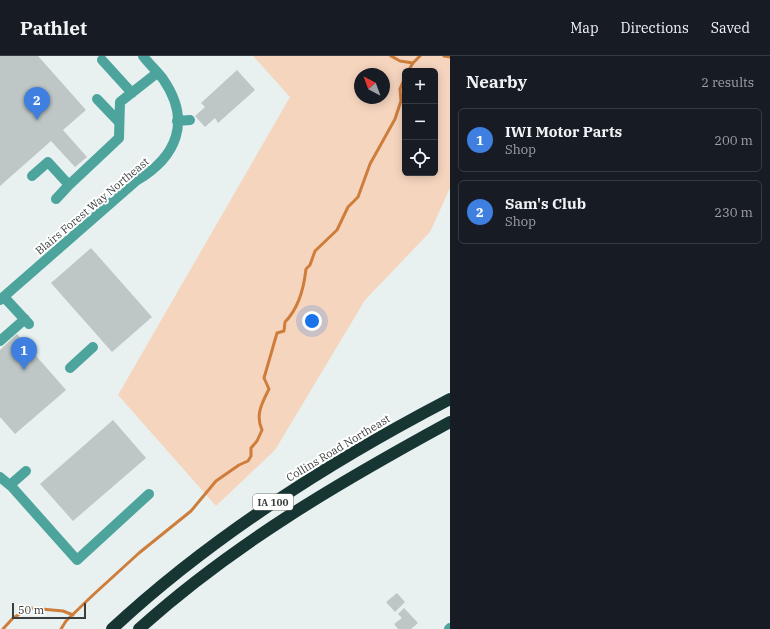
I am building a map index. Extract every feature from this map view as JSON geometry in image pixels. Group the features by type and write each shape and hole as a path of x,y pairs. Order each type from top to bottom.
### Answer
{"highway":[{"path":"363,448 450,390"},
{"name":"Collins Road Northeast","path":"112,629 187,565 231,531 274,501 363,448 450,399"},
{"name":"IA 100","path":"140,629 200,578 284,517 329,489 427,434 450,423"}],"street":[{"name":"Blairs Forest Way Northeast","path":"2,298 91,227 136,181 153,171 165,159 174,146 177,113 173,97 158,73 143,56"},
{"path":"102,60 132,93"},
{"path":"56,199 119,138 120,102 158,73"},
{"path":"98,99 119,122"},
{"path":"177,121 190,120"},
{"path":"32,176 48,162 69,185"},
{"path":"0,341 27,322 2,298"},
{"path":"70,368 93,347"},
{"path":"10,485 26,471"},
{"path":"0,477 10,485 76,560 149,494"}],"shaded area":[{"path":"253,56 450,56 450,188 430,232 365,300 275,450 216,506 118,395 290,97"}],"building":[{"path":"0,56 38,56 86,110 63,130 87,157 75,167 51,141 0,186"},
{"path":"237,70 255,90 218,123 215,118 205,127 195,116 205,107 201,103"},
{"path":"91,248 152,317 112,352 51,283"},
{"path":"17,334 66,390 15,434 0,417 0,350"},
{"path":"113,420 146,458 73,521 40,484"},
{"path":"397,593 405,602 395,612 386,602"},
{"path":"404,608 418,623 411,629 398,629 394,624 402,618 398,614"}],"waterway":[{"path":"391,56 400,61 413,63 420,56"},
{"path":"444,56 450,57"},
{"path":"410,68 413,63"},
{"path":"61,629 66,621 139,553 191,511 216,481 239,465 248,461 251,456 251,448 257,441 262,430 259,414 269,389 264,378 277,333 284,331 285,322 290,317 297,304 304,283 306,269 310,265 315,251 337,230 348,207 358,197 370,164 395,119 401,101 400,89 402,84"},
{"path":"3,629 13,618 30,608 63,611 73,615"}],"place":[{"name":"Sam's Club","path":"37,120"},
{"name":"IWI Motor Parts","path":"24,370"}]}
